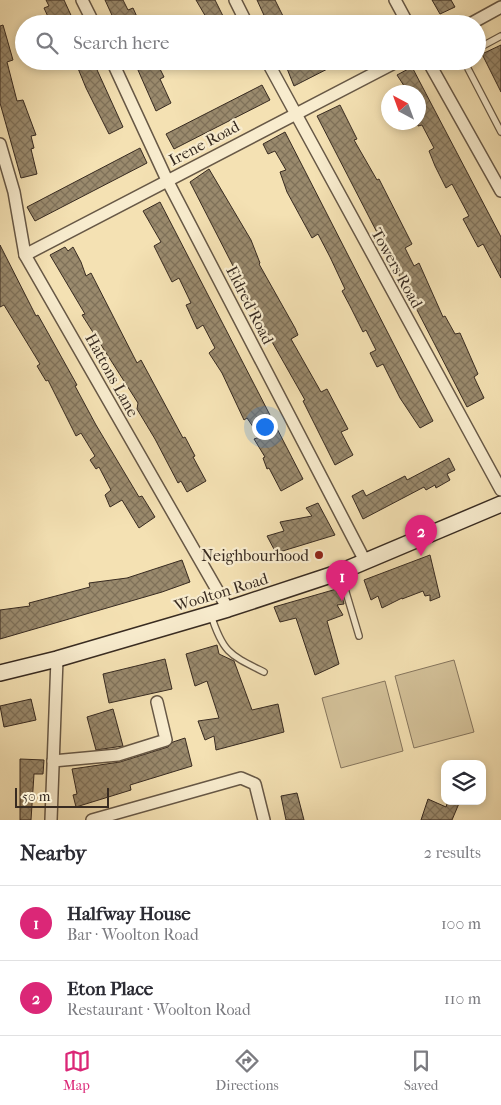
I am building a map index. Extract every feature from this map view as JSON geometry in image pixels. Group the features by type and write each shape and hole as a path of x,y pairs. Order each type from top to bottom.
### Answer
{"street":[{"path":"82,0 90,15"},
{"path":"235,0 242,15"},
{"path":"395,0 403,15"},
{"path":"486,15 501,7"},
{"name":"Eldred Road","path":"116,70 167,180 365,562"},
{"name":"Towers Road","path":"272,70 501,490"},
{"name":"Irene Road","path":"25,255 380,70"},
{"path":"433,70 501,191"},
{"name":"Hattons Lane","path":"0,144 14,192 25,255 228,609"},
{"name":"Woolton Road","path":"0,673 57,659 228,609 340,572 501,504"},
{"path":"51,820 57,659"},
{"path":"53,762 118,755 166,740 157,702"},
{"path":"92,820 241,778 255,784 264,820"}],"lane":[{"path":"486,44 501,36"},
{"path":"469,70 501,132"},
{"path":"340,572 359,636"},
{"path":"210,614 223,645 228,652 264,672"}],"shaded area":[{"path":"454,660 474,732 414,748 395,676"},
{"path":"385,681 403,751 341,768 322,698"}],"building":[{"path":"46,0 64,0 71,15 47,15 44,8 49,6"},
{"path":"105,0 123,0 128,10 133,8 136,15 112,15"},
{"path":"196,0 215,0 222,15 205,15"},
{"path":"257,0 275,0 282,15 264,15"},
{"path":"432,0 451,0 455,7 440,14"},
{"path":"3,25 13,60 7,62 17,101 23,100 36,135 31,136 34,148 31,149 37,174 21,178 0,103 0,26"},
{"path":"501,45 501,92 486,62 486,52"},
{"path":"79,70 97,70 123,127 109,134"},
{"path":"138,70 160,70 164,77 160,79 171,103 156,111"},
{"path":"288,70 325,70 294,86"},
{"path":"406,70 414,70 421,85 403,85 397,75"},
{"path":"262,85 270,100 174,149 166,134"},
{"path":"426,94 501,237 501,278 483,244 478,247 463,219 469,216 452,184 446,188 429,151 434,148 425,130"},
{"path":"340,105 357,139 354,140 377,180 379,179 412,244 405,248 414,266 419,263 443,317 445,316 455,334 460,333 478,374 474,377 484,398 467,407 317,116"},
{"path":"285,132 433,421 420,428 400,398 383,364 377,367 370,353 376,350 366,330 363,332 342,291 345,289 330,257 318,234 312,238 287,192 280,172 286,170 275,151 268,154 263,144"},
{"path":"140,148 147,163 35,221 27,207"},
{"path":"209,169 251,240 259,264 295,328 298,335 291,339 321,392 327,389 348,429 341,432 353,455 335,465 303,401 305,400 271,340 190,182"},
{"path":"160,202 303,479 281,491 269,468 267,469 263,458 265,457 254,439 260,437 247,418 244,420 222,373 209,353 215,348 203,325 197,329 186,305 191,303 179,278 172,282 154,246 161,242 143,211"},
{"path":"0,245 36,316 38,315 77,385 75,386 96,425 139,497 142,496 155,517 139,528 122,500 110,507 105,495 111,490 99,467 96,469 90,460 95,456 81,433 76,436 48,380 46,381 37,366 40,364 4,305 0,307"},
{"path":"65,247 68,251 73,247 86,276 91,273 137,363 141,360 183,438 185,437 195,456 193,457 206,481 187,492 181,481 178,483 137,409 138,403 82,315 85,314 50,255"},
{"path":"449,458 455,470 447,474 450,480 436,488 435,485 426,490 424,487 363,519 352,496 363,490 366,496 405,476 407,480"},
{"path":"318,503 335,535 276,553 267,536 284,531 280,522 312,516 306,508"},
{"path":"430,555 440,597 430,601 430,595 425,596 423,591 402,598 382,608 378,596 371,600 364,580"},
{"path":"182,560 190,582 162,592 0,639 0,610 30,606 29,603 90,587 89,583 127,578"},
{"path":"340,588 344,604 337,605 343,615 327,621 339,664 315,675 296,618 280,622 274,607"},
{"path":"217,645 219,654 234,661 252,710 278,704 284,732 216,750 214,736 205,740 198,721 219,718 207,681 195,686 186,654"},
{"path":"165,659 172,689 109,703 103,674"},
{"path":"31,699 36,720 4,727 0,706"},
{"path":"113,709 123,746 96,750 87,717"},
{"path":"185,738 192,766 130,785 131,790 76,807 73,795 77,794 72,769 120,762 168,747 173,742"},
{"path":"20,759 44,760 43,774 34,774 31,820 20,820"},
{"path":"297,793 304,820 286,820 281,796"},
{"path":"428,799 446,807 447,805 458,805 452,820 421,820"}],"place":[{"name":"Neighbourhood","path":"319,555"},
{"name":"Eton Place","path":"421,556"},
{"name":"Halfway House","path":"342,601"}]}
